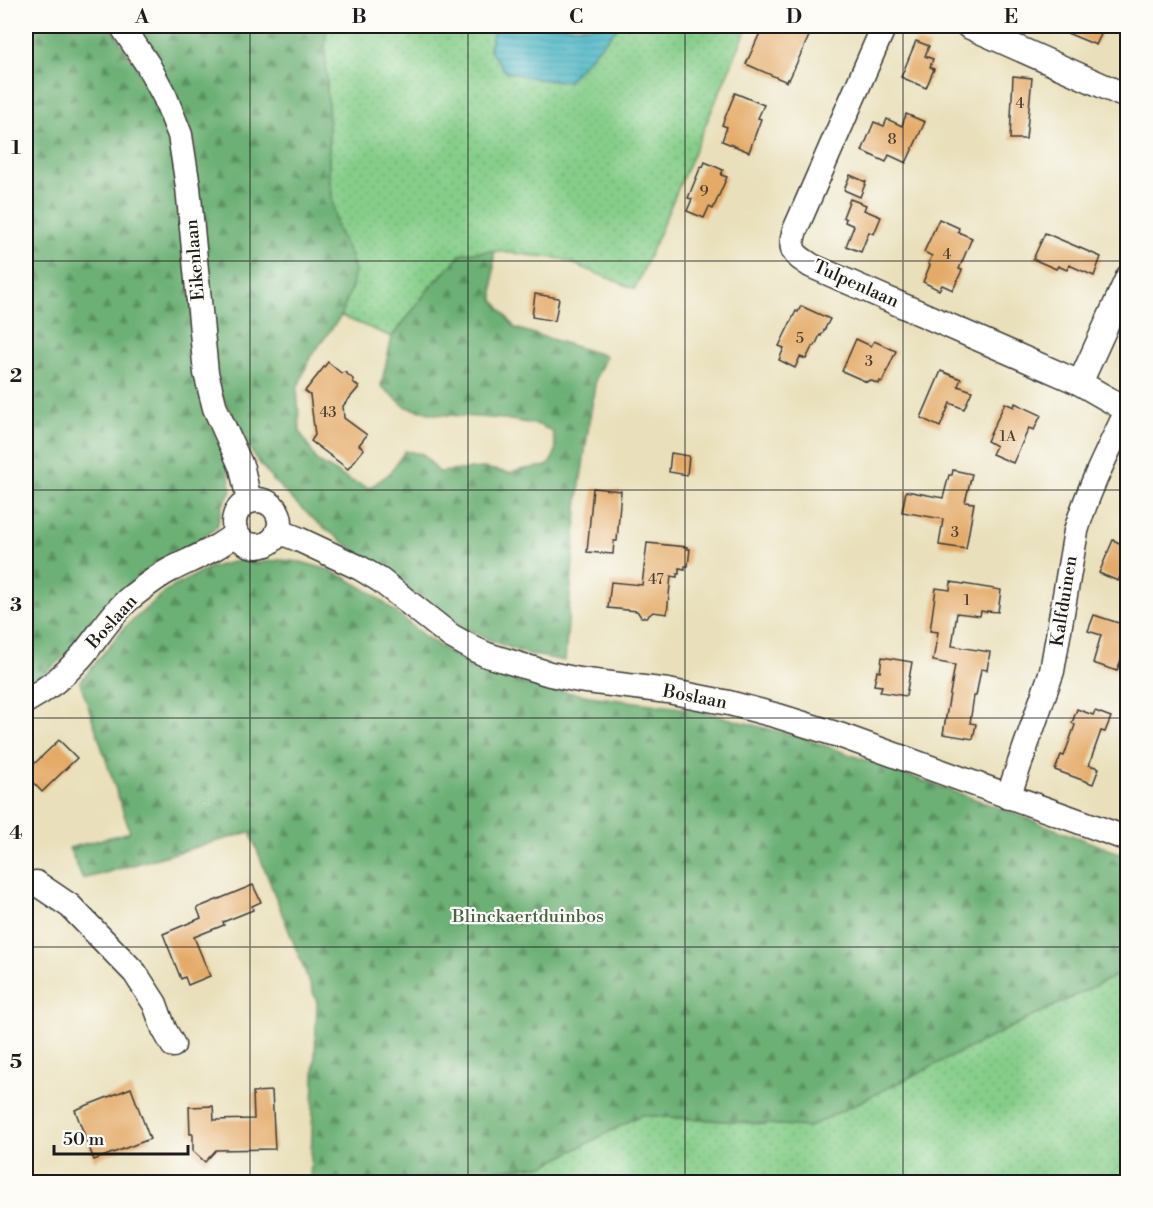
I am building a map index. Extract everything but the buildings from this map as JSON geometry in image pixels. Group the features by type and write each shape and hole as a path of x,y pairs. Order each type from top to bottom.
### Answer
{"street":[{"name":"Eikenlaan","path":"122,26 148,65 165,97 180,135 188,187 206,373 215,408 242,468 249,501"},
{"name":"Tulpenlaan","path":"884,26 795,230 791,243 796,256 812,266 1080,383"},
{"path":"968,26 1128,98"},
{"path":"1080,383 1128,277"},
{"name":"Kalfduinen","path":"1008,796 1052,671 1076,531 1082,511 1127,409 1080,383"},
{"path":"249,501 264,501 276,510 280,520 278,531 271,542 258,546 247,544 236,533 234,520 237,512 249,501"},
{"name":"Boslaan","path":"278,531 360,568 380,580 451,636 487,655 550,674 579,680 668,691 729,703 778,716 842,736 1128,839"},
{"name":"Boslaan","path":"26,701 62,676 81,657 105,625 128,600 169,570 225,542 236,533"},
{"path":"26,885 36,883 70,906 135,973 155,1004 164,1029 173,1045"}],"green space":[{"path":"26,26 110,26 141,73 170,138 205,409 228,468 231,490 222,507 217,527 202,539 165,558 124,589 73,649 26,687"},
{"path":"135,26 326,26 329,175 337,229 351,256 355,270 341,316 310,358 297,389 300,432 317,461 349,480 369,488 389,474 405,451 423,454 439,472 483,468 510,473 547,466 551,461 556,450 552,431 539,425 505,419 434,414 406,407 381,386 392,337 431,286 463,253 494,251 493,299 515,328 606,356 596,378 578,498 565,661 524,653 458,625 319,524 272,479 254,456 220,392 211,331 193,140 176,95"},
{"path":"326,26 495,26 489,50 567,82 619,26 748,26 635,289 562,259 494,251 463,253 431,286 392,337 341,316 352,286 351,256 337,229 329,175"},
{"name":"Blinckaertduinbos","path":"240,560 257,563 280,560 301,562 346,578 372,593 423,635 450,653 486,672 538,687 696,710 803,738 1127,856 1127,970 809,1127 641,1115 546,1165 380,1182 310,1182 317,1002 250,832 83,879 69,848 130,832 80,682 124,628 167,590 209,568"},
{"path":"1127,970 1127,1182 380,1182 546,1165 641,1115 809,1127"}],"water":[{"path":"495,26 619,26 567,82 506,72 489,50"}]}
